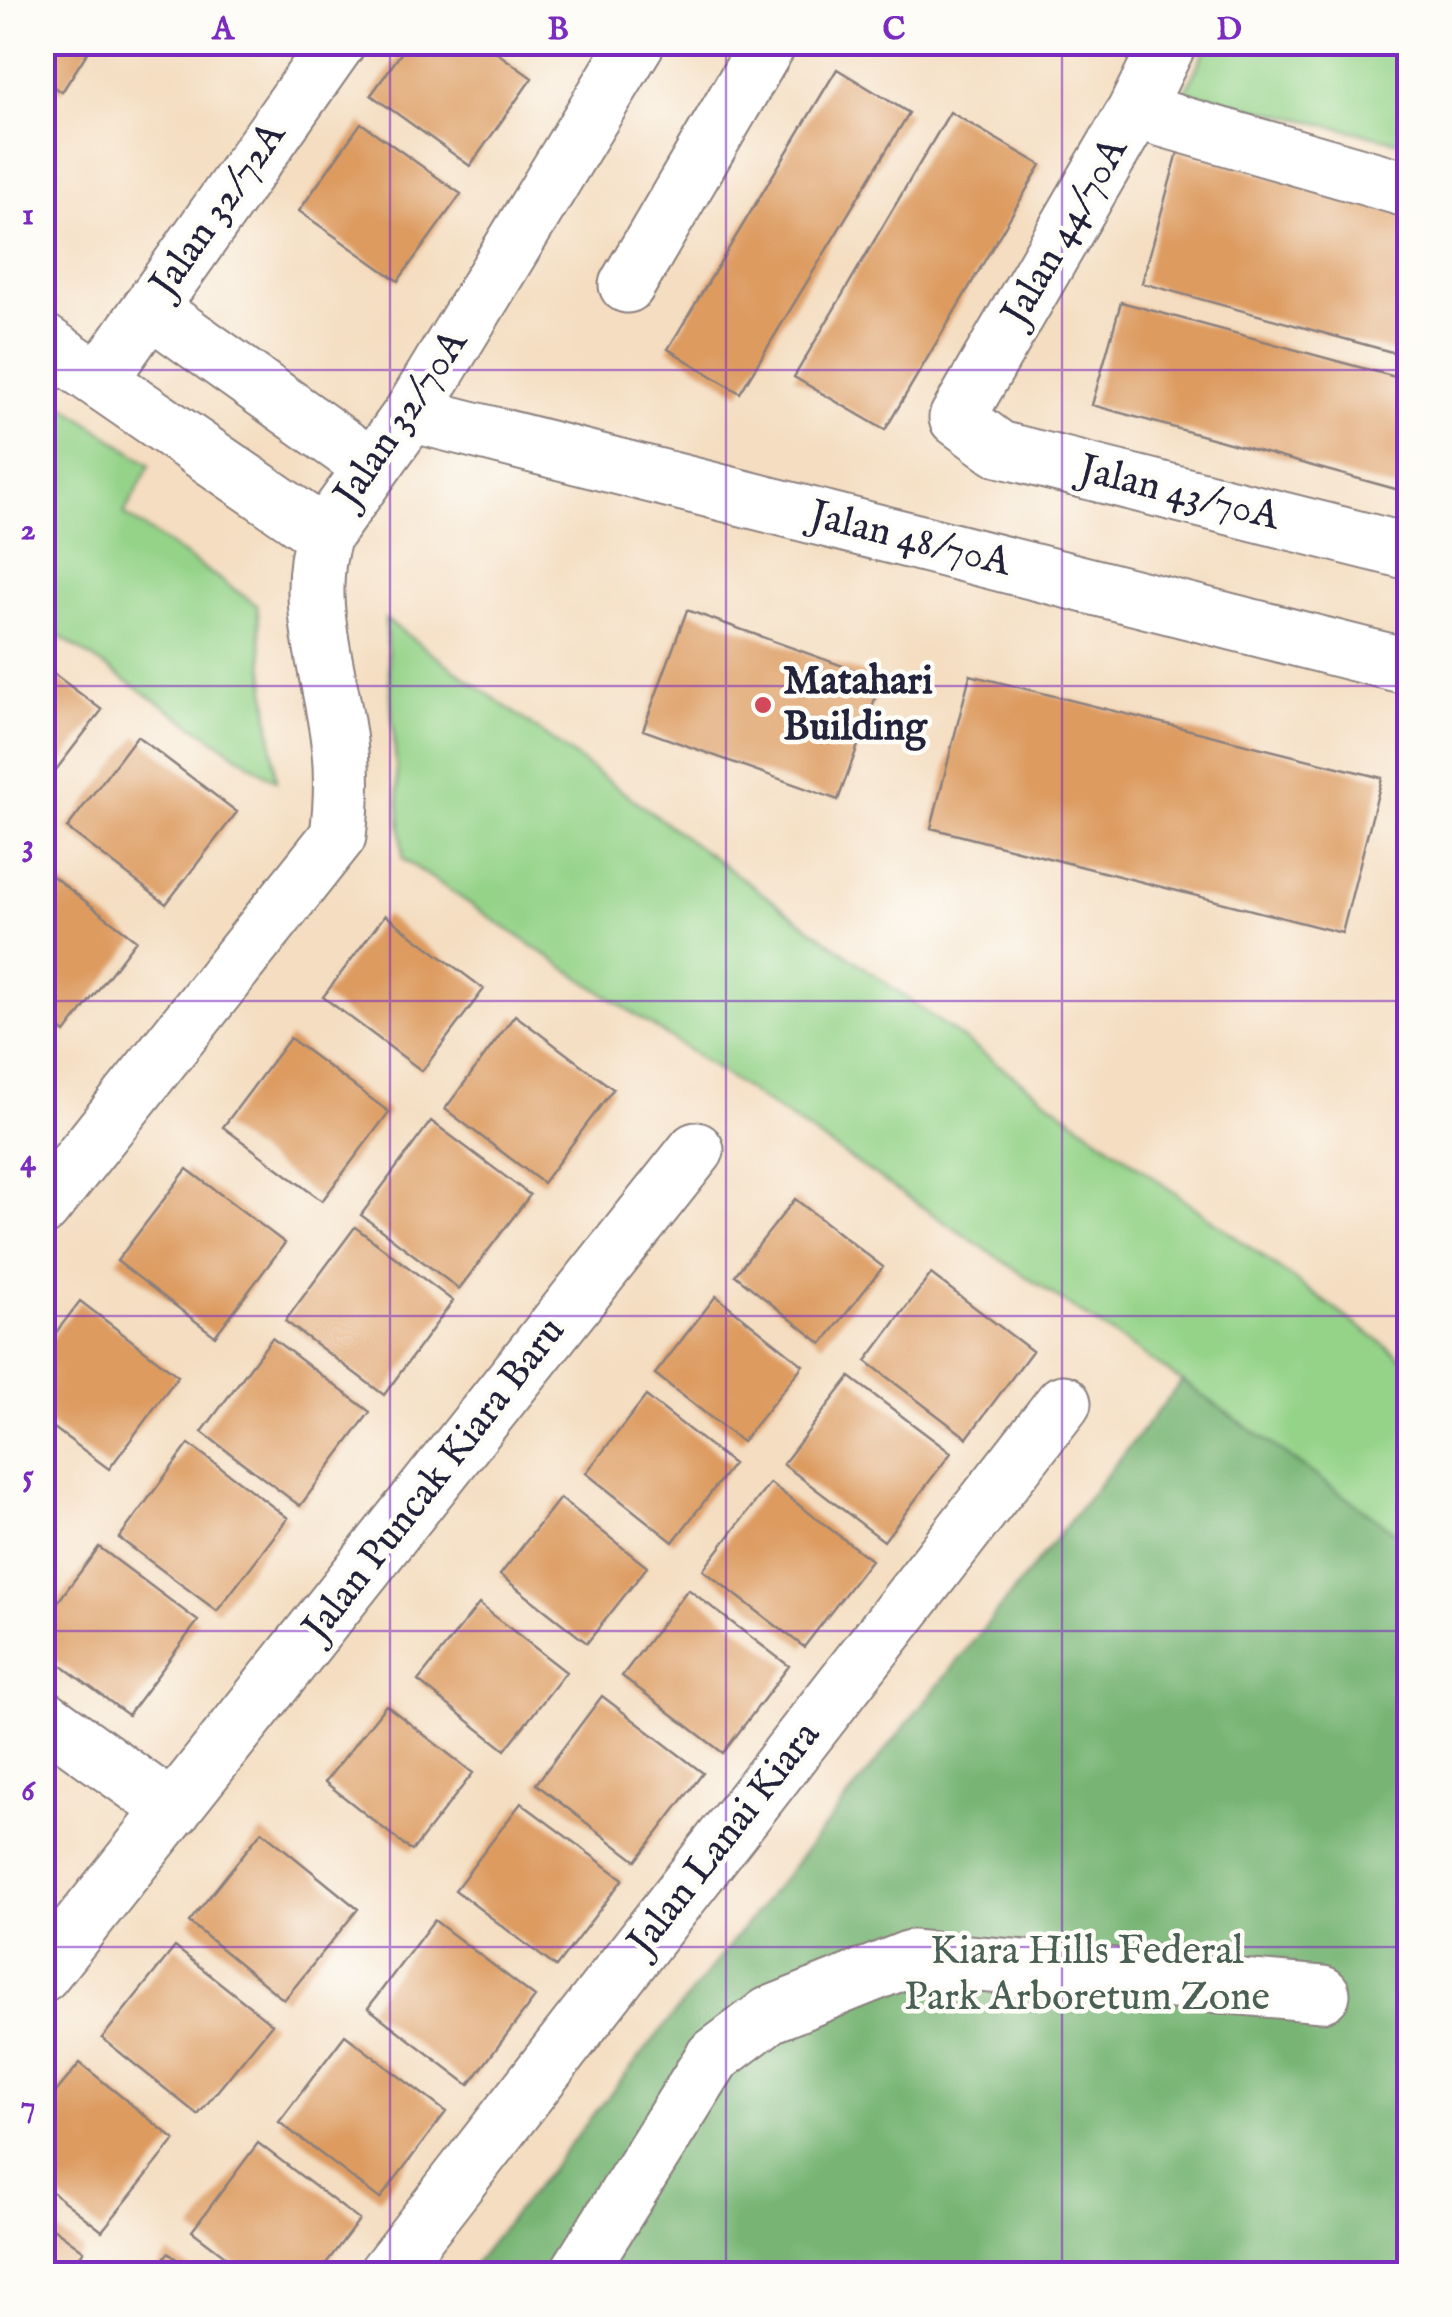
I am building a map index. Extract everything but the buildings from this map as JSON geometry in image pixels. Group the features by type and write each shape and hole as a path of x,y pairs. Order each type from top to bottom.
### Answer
{"street":[{"name":"Jalan 32/72A","path":"100,378 338,42"},
{"name":"Jalan 32/70A","path":"42,1208 338,836 342,772 315,595 316,558 324,535 411,414 636,42"},
{"path":"627,284 768,42"},
{"name":"Jalan 44/70A","path":"958,418 1135,111 1169,42"},
{"path":"1135,111 1410,190"},
{"path":"150,309 372,467"},
{"path":"42,341 324,535"},
{"name":"Jalan 48/70A","path":"411,414 1410,666"},
{"name":"Jalan 43/70A","path":"958,418 999,449 1410,552"},
{"name":"Jalan Puncak Kiara Baru","path":"42,1974 696,1150"},
{"name":"Jalan Lanai Kiara","path":"386,2274 1063,1403"},
{"path":"42,1716 173,1810"},
{"path":"577,2274 713,2057 770,2015 911,1958 1322,1994"}],"green space":[{"path":"1209,43 1409,43 1409,144 1185,92"},
{"path":"42,391 150,465 124,514 257,605 276,781 43,625"},
{"path":"385,619 1409,1363 1409,1542 1182,1381 403,859"},
{"name":"Kiara Hills Federal Park Arboretum Zone","path":"1182,1381 1409,1542 1409,2274 466,2274"}],"place":[{"name":"Matahari Building","path":"763,705"}]}
